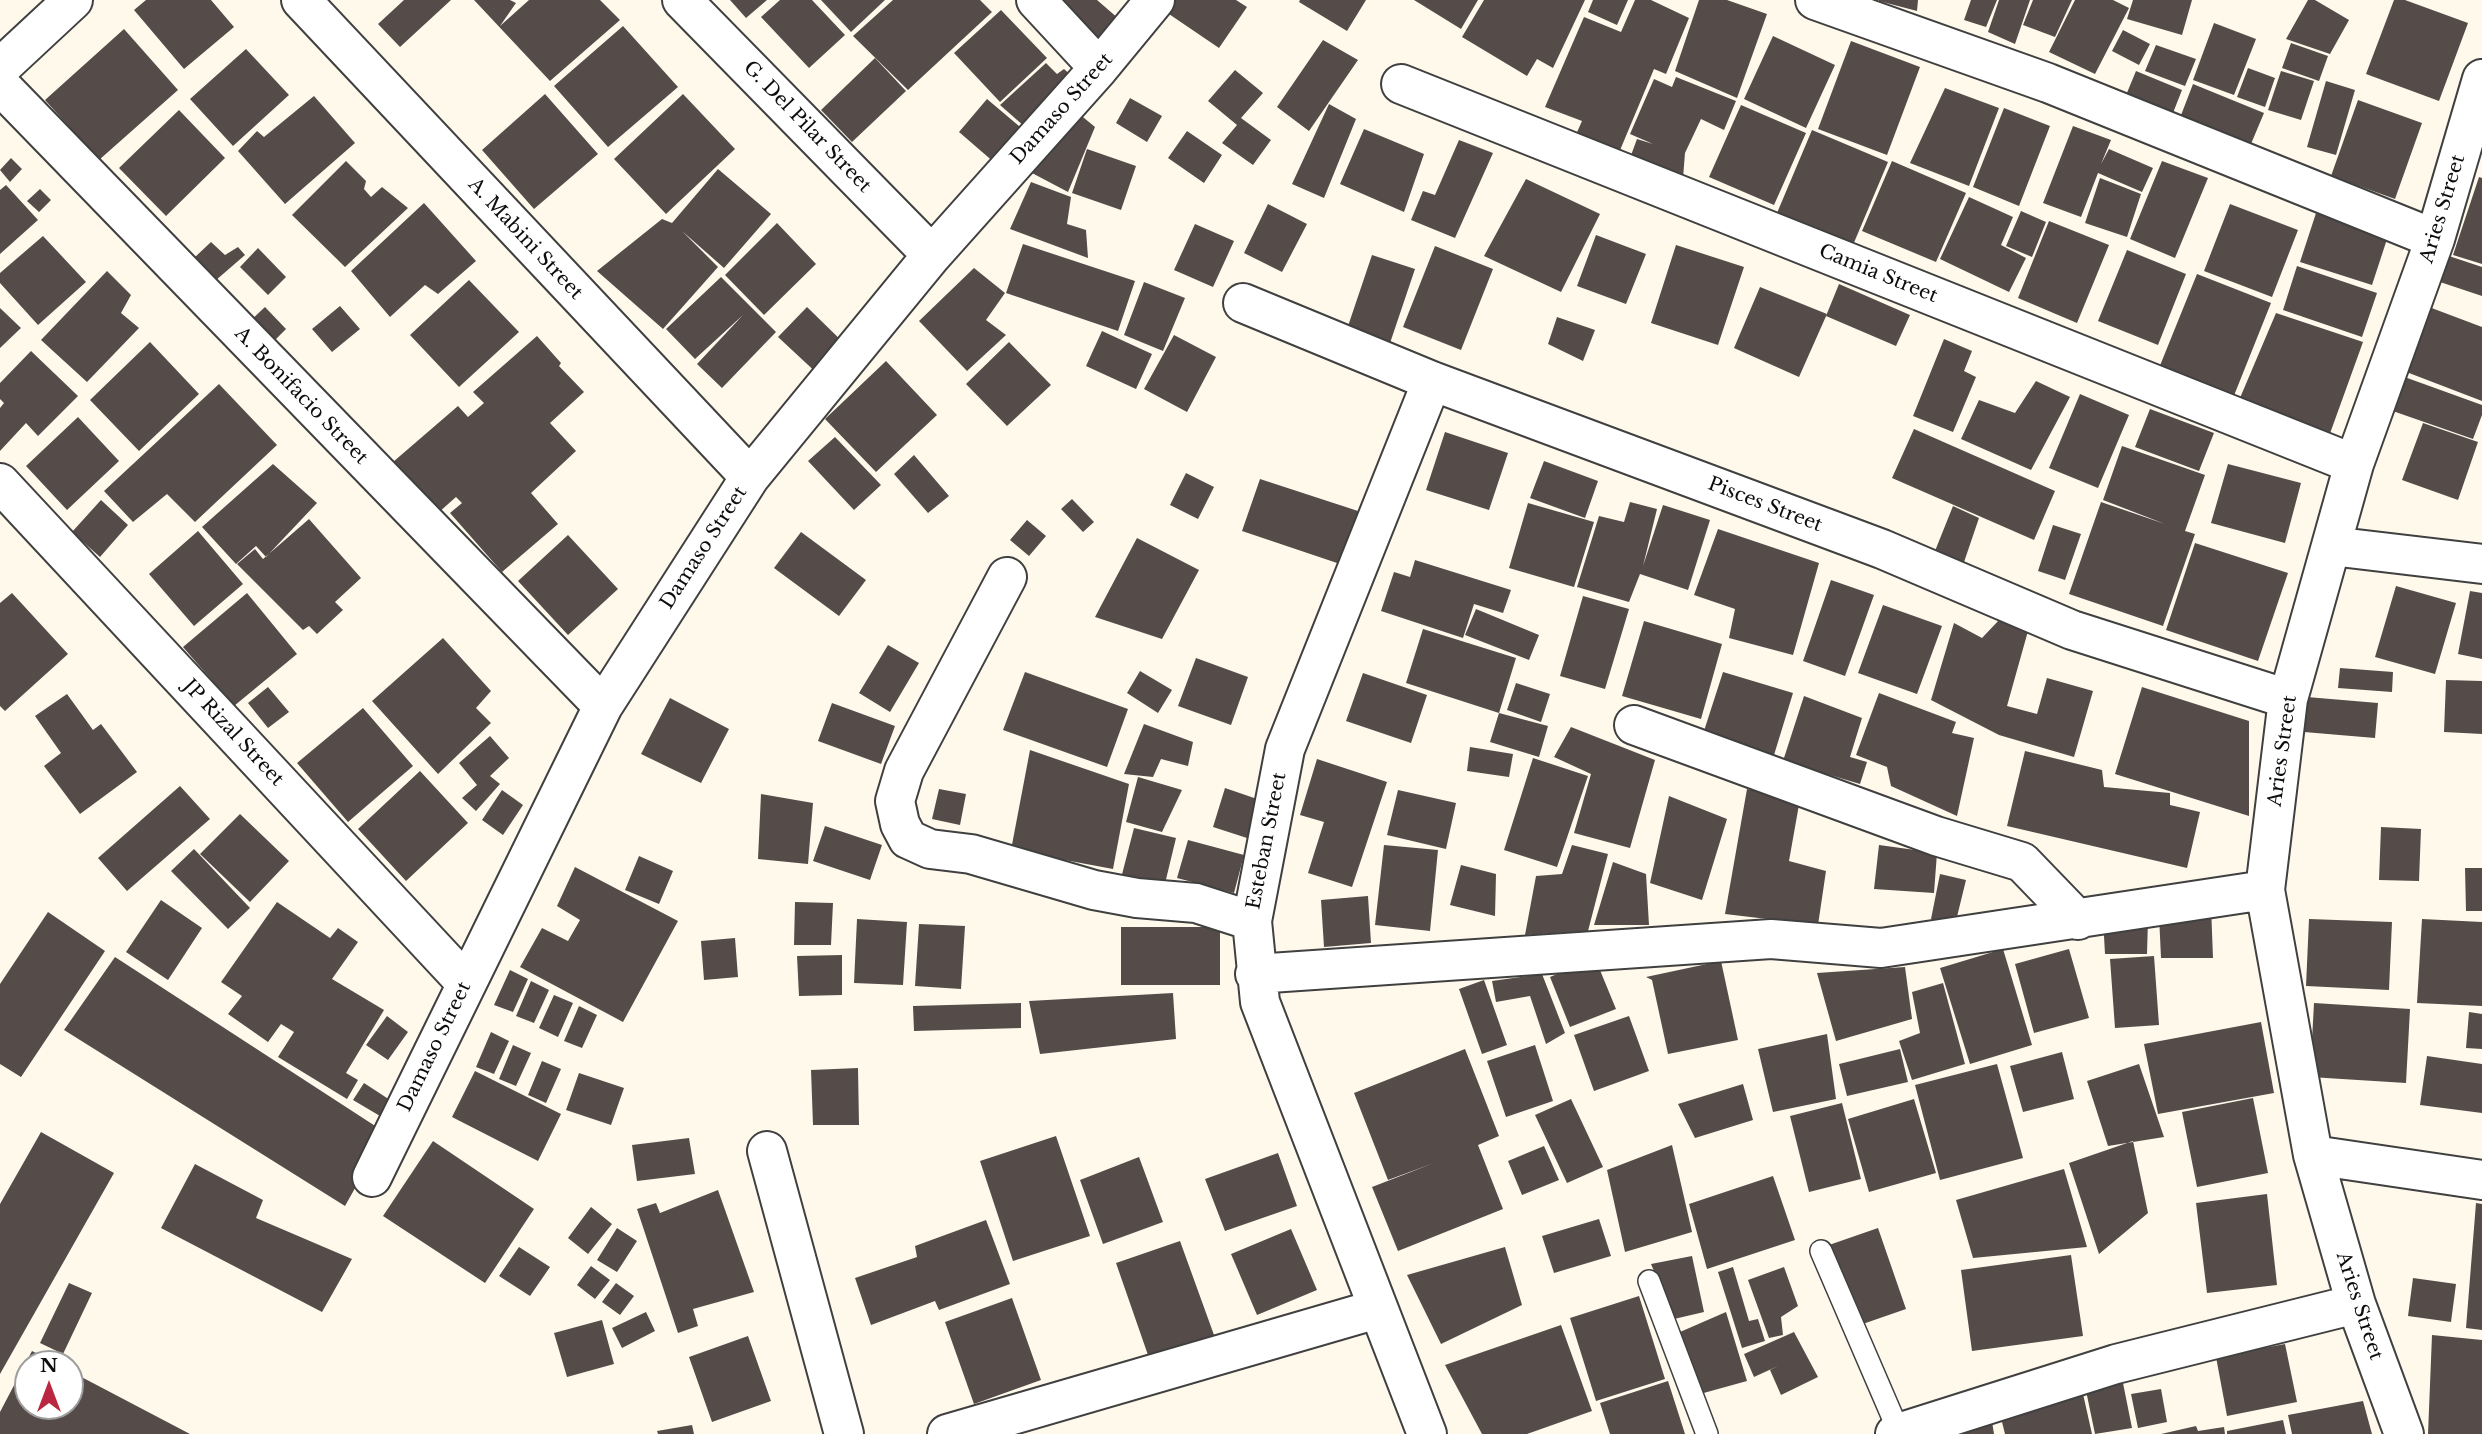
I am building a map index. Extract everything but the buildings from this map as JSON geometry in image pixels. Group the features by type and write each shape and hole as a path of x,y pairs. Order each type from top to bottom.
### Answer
{"street":[{"path":"0,68 73,0"},
{"name":"A. Mabini Street","path":"301,0 750,477"},
{"name":"G. Del Pilar Street","path":"682,0 932,255"},
{"path":"1036,0 1099,68"},
{"name":"Damaso Street","path":"372,1177 603,706 750,477 932,255 1099,68 1155,0"},
{"path":"1815,0 2048,83 2435,239"},
{"name":"Aries Street","path":"2404,1434 2356,1304 2313,1155 2265,890 2288,699 2354,464 2435,239 2482,79"},
{"name":"Camia Street","path":"1401,84 2354,464"},
{"name":"A. Bonifacio Street","path":"0,85 603,706"},
{"name":"Pisces Street","path":"1243,303 1432,380 1882,549 2072,630 2288,699"},
{"name":"Esteban Street","path":"1427,1434 1259,1002 1252,921 1285,749 1432,380"},
{"name":"JP Rizal Street","path":"0,483 466,983"},
{"path":"2331,546 2482,564"},
{"path":"1007,578 904,771 895,801 900,824 908,839 930,849 971,855 1094,890 1137,898 1196,902 1252,921"},
{"path":"1634,726 1936,836 2022,862 2078,920"},
{"path":"1255,974 1757,940 1881,948 2265,890"},
{"path":"767,1151 844,1434"},
{"path":"2313,1155 2482,1180"},
{"path":"1897,1433 2116,1364 2356,1304"},
{"path":"947,1434 1377,1309"}],"lane":[{"path":"1821,1251 1897,1433"},
{"path":"1649,1281 1707,1434"}]}
